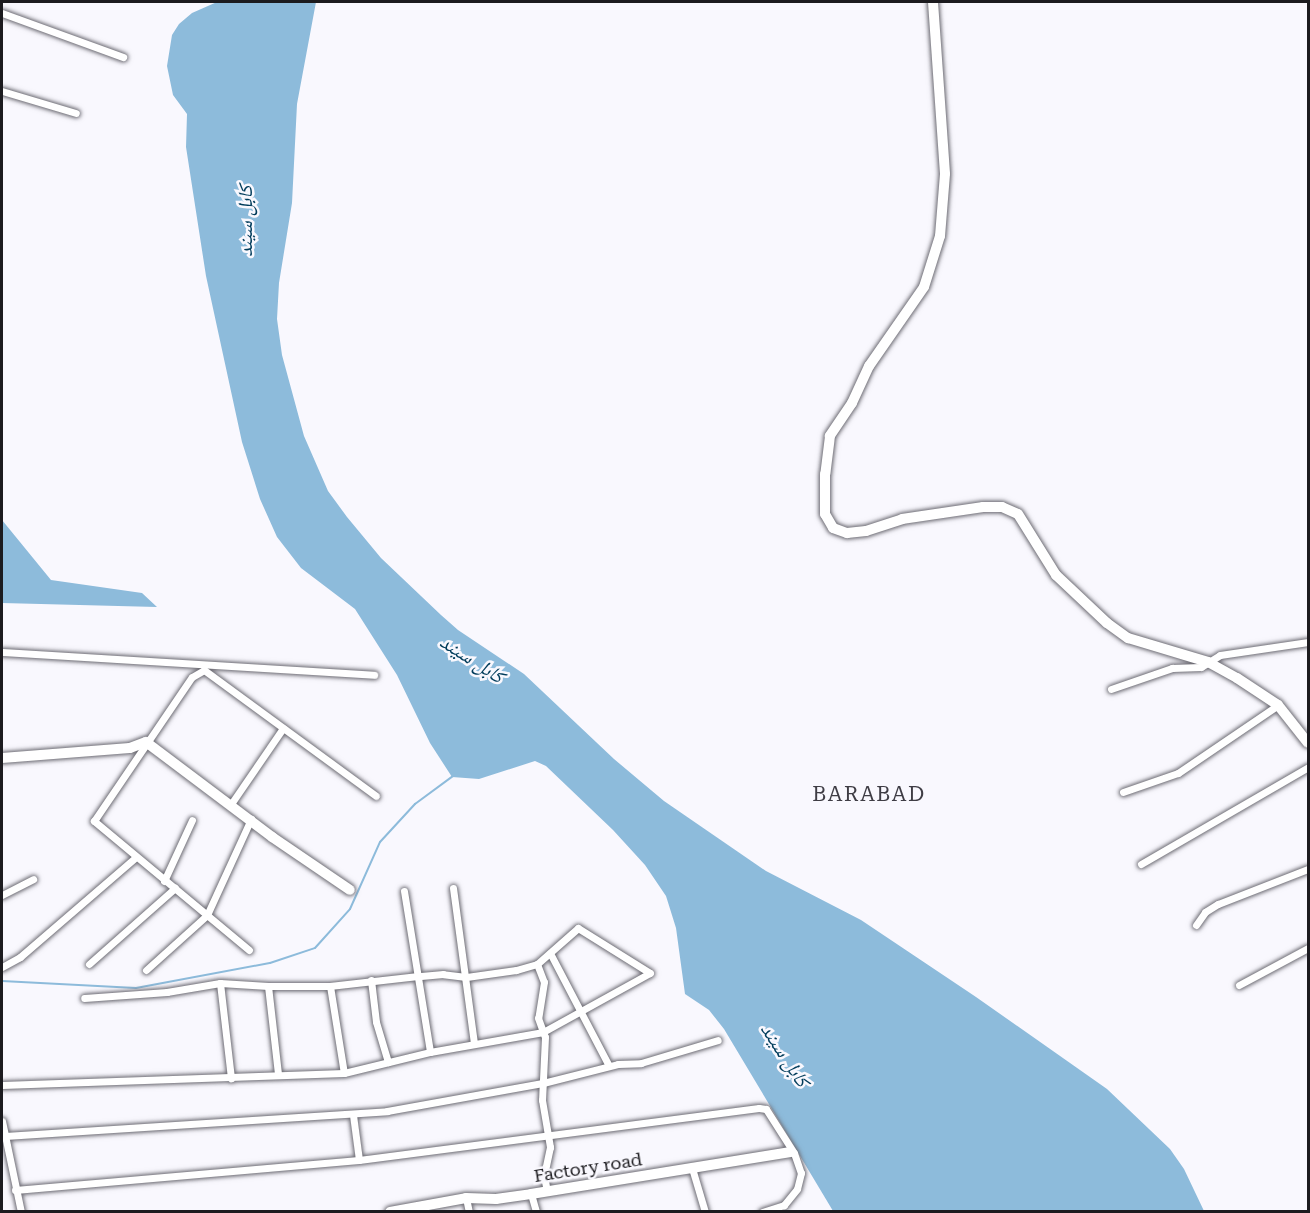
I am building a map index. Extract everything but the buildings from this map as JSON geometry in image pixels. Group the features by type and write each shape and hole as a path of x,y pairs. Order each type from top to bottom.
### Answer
{"street":[{"path":"933,2 945,174 940,236 924,287 869,366 852,403 830,436 825,474 825,514 833,528 847,533 866,531 902,519 983,507 1002,507 1018,514 1056,575 1107,623 1128,638 1208,662 1278,705 1308,742"},
{"path":"2,13 123,57"},
{"path":"2,91 76,113"},
{"path":"1111,689 1172,668 1201,667 1220,655 1308,642"},
{"path":"2,652 374,675"},
{"path":"249,950 94,821 192,677 204,670 376,796"},
{"path":"1123,792 1178,773 1278,705"},
{"path":"231,804 283,728"},
{"path":"2,758 130,748 146,742"},
{"path":"146,742 350,890"},
{"path":"1141,864 1308,767"},
{"path":"146,970 207,915 251,819"},
{"path":"164,881 192,820"},
{"path":"2,967 28,950 136,857"},
{"path":"1197,925 1205,912 1218,904 1308,869"},
{"path":"2,895 33,879"},
{"path":"89,964 175,888"},
{"path":"453,888 474,1043"},
{"path":"404,891 430,1052"},
{"path":"2,1085 344,1073 430,1052 543,1032 650,973 578,928 537,964 516,970 466,977 443,974 330,986 220,983 167,992 84,998"},
{"path":"1239,984 1308,948"},
{"path":"550,953 609,1066"},
{"path":"537,964 543,976 538,1018 543,1032 543,1113 550,1147 544,1176 547,1191"},
{"path":"371,980 376,1022 388,1062"},
{"path":"220,983 231,1078"},
{"path":"268,986 278,1074"},
{"path":"330,986 344,1073"},
{"path":"6,1136 173,1124 353,1115 543,1083 609,1066 641,1063 718,1040"},
{"path":"15,1190 359,1160 759,1108 766,1109 790,1152 798,1160 801,1173 797,1190 784,1204 762,1212"},
{"path":"353,1115 359,1160"},
{"path":"2,1121 21,1212"},
{"name":"Factory road","path":"390,1212 466,1198 496,1199 531,1194 790,1152"},
{"path":"692,1168 705,1212"},
{"path":"531,1194 536,1212"},
{"path":"466,1198 469,1212"}],"water":[{"name":"کابل سيند","path":"217,2 316,2 297,104 292,203 279,283 277,319 282,355 304,436 328,491 347,517 381,558 441,615 458,630 524,674 614,759 664,801 766,871 861,920 1107,1089 1170,1149 1184,1169 1204,1211 833,1211 724,1029 709,1010 685,994 676,928 666,896 645,865 613,830 546,766 535,761 479,779 452,777 430,743 397,675 355,609 301,568 277,537 260,499 242,442 206,276 186,147 187,114 173,95 167,66 172,35 179,24 192,13"},
{"path":"2,520 51,580 142,593 157,607 2,603"}],"waterway":[{"path":"2,981 136,988 270,963 315,948 350,909 380,842 415,804 453,776"}],"district":[{"name":"BARABAD","path":"869,794"}]}
